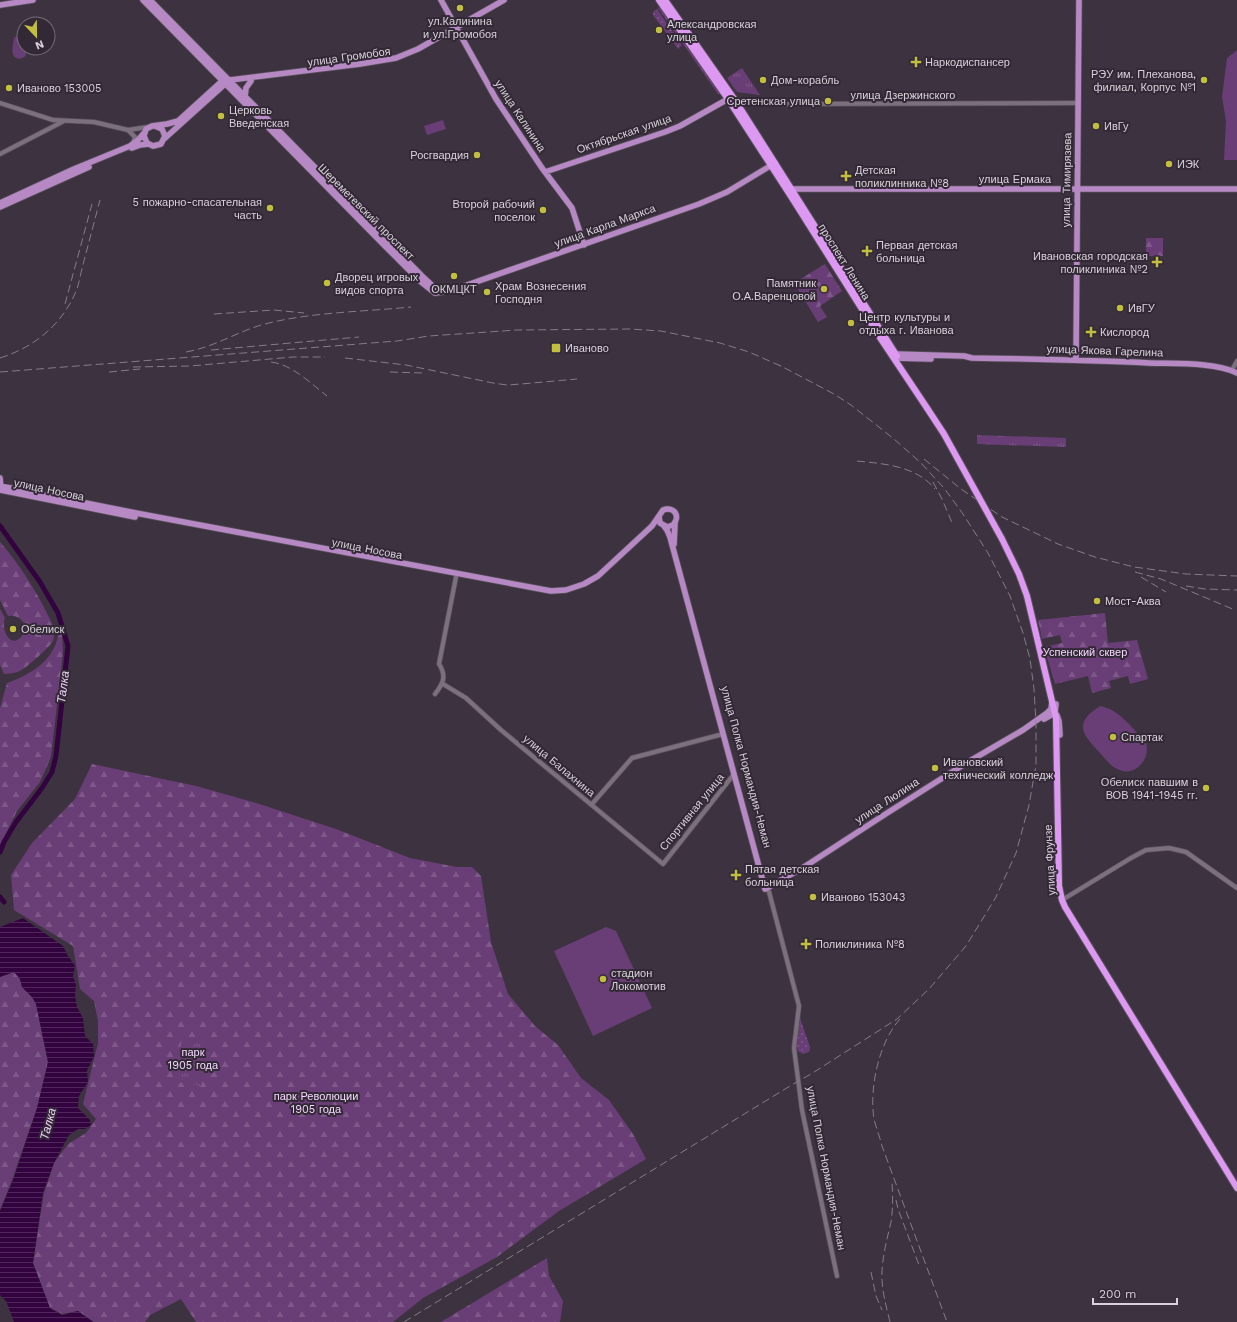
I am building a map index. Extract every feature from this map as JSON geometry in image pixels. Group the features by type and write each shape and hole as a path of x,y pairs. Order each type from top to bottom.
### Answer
{"highway":[{"name":"проспект Ленина","path":"659,0 773,164"},
{"name":"проспект Ленина","path":"665,0 735,100 773,164 894,356 946,433 1003,538"},
{"name":"улица Фрунзе","path":"1003,538 1024,578 1054,703 1059,717 1059,886 1065,907 1109,976 1195,1118 1237,1182"},
{"name":"улица Фрунзе","path":"1054,703 1052,712 1058,735"},
{"name":"улица Фрунзе","path":"1213,1146 1237,1188"}],"main road":[{"path":"0,5 33,0"},
{"name":"Шереметевский проспект","path":"143,0 161,15 435,291"},
{"name":"Шереметевский проспект","path":"150,0 161,15"},
{"name":"улица Калинина","path":"441,0 496,99 545,172 572,208 583,243"},
{"name":"улица Громобоя","path":"227,82 251,81 398,60 420,51 504,0"},
{"name":"улица Громобоя","path":"227,82 388,60 418,49 509,0"},
{"name":"улица Тимирязева","path":"1076,360 1079,0"},
{"path":"246,97 246,88 251,81"},
{"path":"227,82 164,139 161,144 151,146 145,141 145,131 148,128 178,121 227,82"},
{"name":"Шереметевский проспект","path":"227,82 246,97 286,142"},
{"name":"Октябрьская улица","path":"545,172 670,130 728,99"},
{"path":"154,126 160,127 164,131 164,139"},
{"path":"0,203 130,146 145,141"},
{"path":"0,208 74,171 145,141"},
{"name":"улица Карла Маркса","path":"435,291 449,288 710,200 727,192 773,164"},
{"name":"улица Ермака","path":"789,189 1237,189"},
{"name":"улица Якова Гарелина","path":"894,356 964,356 972,358 1076,360 1196,365 1213,366 1234,372"},
{"path":"0,478 1,488"},
{"name":"улица Носова","path":"1,488 140,516 302,545 536,590 551,591 566,590 584,584 609,570 655,528 664,526"},
{"path":"671,509 676,514 677,519 675,523 671,526 664,526 660,523 659,517 663,510 671,509"},
{"name":"улица Носова","path":"636,544 659,517"},
{"name":"улица Полка Нормандия-Неман","path":"675,523 673,542 699,642"},
{"name":"улица Полка Нормандия-Неман","path":"664,526 670,538 767,889"},
{"path":"1036,722 1052,712"},
{"name":"улица Люлина","path":"767,889 957,769 1052,712"},
{"path":"1042,719 1048,719 1053,722 1058,735"},
{"name":"улица Полка Нормандия-Неман","path":"736,774 765,876 767,889"},
{"path":"765,876 768,881 777,883"},
{"name":"улица Люлина","path":"767,889 789,876"}],"street":[{"name":"улица Дзержинского","path":"728,99 778,104 1078,103"},
{"path":"0,103 45,118 63,121 94,122 128,130 145,141"},
{"path":"0,154 63,121"},
{"path":"128,130 154,126"},
{"path":"128,130 135,137 134,142 130,146"},
{"path":"1234,372 1237,361"},
{"path":"435,694 443,684 443,669 439,664 456,575"},
{"name":"улица Балахнина","path":"443,684 466,698 501,730 663,864"},
{"path":"592,804 632,758 725,734"},
{"name":"Спортивная улица","path":"663,864 736,774"},
{"path":"1063,899 1146,850 1169,848 1181,850 1237,888"},
{"name":"улица Полка Нормандия-Неман","path":"767,889 795,996 799,1006 794,1048 802,1110 837,1276"}],"green space":[{"path":"660,6 721,94 718,94 658,8"},
{"path":"657,9 682,45 678,49 653,15 653,12"},
{"path":"16,36 16,56 25,57 19,59 14,56 12,50 14,38"},
{"path":"1237,50 1237,160 1224,160 1226,121 1222,97 1227,58"},
{"path":"742,68 760,95 737,92 727,78"},
{"path":"443,120 446,129 427,135 424,126"},
{"path":"1146,238 1163,238 1163,256 1146,256"},
{"path":"825,264 842,291 820,306 827,317 818,322 794,283"},
{"path":"977,435 1066,438 1066,447 977,444"},
{"path":"0,542 30,583 54,628 25,627 19,618 8,616 0,600"},
{"path":"0,609 5,618 4,629 6,634 12,640 20,638 25,631 54,632 54,638 51,644 20,671 4,674 0,665"},
{"name":"Успенский сквер","path":"1105,613 1108,643 1137,640 1148,679 1130,684 1128,676 1109,681 1111,688 1092,693 1088,676 1055,684 1044,647 1062,643 1060,635 1042,639 1038,620"},
{"path":"62,634 63,652 51,757 40,782 17,811 0,845 0,708 7,683 24,676 39,666 51,653 58,636"},
{"name":"Спартак","path":"1100,706 1119,715 1146,743 1146,756 1140,766 1129,771 1114,768 1088,739 1083,728 1084,723 1086,718"},
{"name":"парк Революции 1905 года","path":"92,764 196,786 256,803 336,829 410,858 457,867 472,867 481,876 491,942 508,994 535,1026 558,1045 581,1078 609,1100 633,1134 646,1159 559,1211 497,1257 423,1298 393,1322 196,1322 181,1299 150,1315 145,1322 94,1322 78,1311 62,1314 50,1308 33,1263 44,1193 54,1163 68,1144 86,1133 96,1119 83,1104 98,1043 98,1021 94,1001 80,989 73,946 14,910 11,875 32,843 75,799"},
{"name":"стадион Локомотив","path":"606,927 616,931 652,1008 593,1036 554,951"},
{"path":"14,972 20,979 22,987 32,997 36,1004 48,1062 37,1108 0,1210 0,977"},
{"path":"800,1018 810,1047 809,1052 803,1054 798,1051 797,1047"},
{"name":"парк 1905 года","path":"182,1040 211,1043 201,1086 173,1081"},
{"path":"547,1258 549,1276 563,1301 560,1322 441,1322"}],"water":[{"path":"23,918 63,946 75,966 73,976 76,985 75,995 77,1007 83,1018 85,1036 93,1044 94,1056 87,1071 88,1082 79,1096 78,1108 90,1120 91,1125 85,1129 78,1129 69,1135 54,1163 43,1193 33,1263 50,1308 62,1315 78,1311 93,1322 14,1322 6,1301 0,1295 0,1211 13,1180 37,1108 48,1062 36,1004 32,997 22,987 20,979 14,972 0,977 0,927"}],"waterway":[{"name":"Талка","path":"0,526 40,582 58,613 68,646 56,756 52,772 42,788 16,822 0,852"},
{"name":"Талка","path":"0,897 4,902"}],"railway":[{"path":"0,358 25,348 36,341 56,323 71,302 77,289 100,200"},
{"path":"65,304 92,204"},
{"path":"186,352 206,347 261,325 298,317 411,307"},
{"path":"214,314 274,310 304,313"},
{"path":"0,372 397,341 429,336 517,330 630,329 661,331 720,343 749,352 783,367"},
{"path":"211,350 359,337"},
{"path":"133,367 190,366 293,357 325,357"},
{"path":"345,358 406,365 507,385 577,379"},
{"path":"271,362 294,371 308,380 327,396"},
{"path":"404,1322 811,1074 897,1019 929,989 966,946 996,897 1016,853 1029,805 1036,765 1036,722 1030,659 1010,596 988,553 963,514 944,488 921,463 894,439 851,405 834,394 779,365"},
{"path":"109,372 140,369"},
{"path":"390,372 422,373"},
{"path":"924,459 961,489 1002,517 1058,544 1095,557 1134,567 1186,574 1237,576"},
{"path":"857,461 879,463 910,471 919,475 935,489"},
{"path":"933,482 953,525"},
{"path":"1135,572 1161,579 1235,610"},
{"path":"1141,577 1166,592"},
{"path":"1186,586 1205,589 1237,590"},
{"path":"900,1019 886,1040 877,1066 873,1094 874,1119 882,1146 947,1322"},
{"path":"890,1322 884,1297 882,1278 884,1253 892,1217 892,1183"},
{"path":"896,1200 919,1265"},
{"path":"871,1272 876,1296 882,1310"}],"place":[{"name":"ул.Калинина и ул.Громобоя","path":"460,8"},
{"name":"Александровская улица","path":"659,30"},
{"name":"Наркодиспансер","path":"916,62"},
{"name":"Дом-корабль","path":"763,80"},
{"name":"РЭУ им. Плеханова, филиал, Корпус №1","path":"1204,80"},
{"name":"Иваново 153005","path":"9,88"},
{"name":"Сретенская улица","path":"828,101"},
{"name":"Церковь Введенская","path":"221,116"},
{"name":"ИвГу","path":"1096,126"},
{"name":"Росгвардия","path":"477,155"},
{"name":"ИЭК","path":"1169,164"},
{"name":"Детская поликлинника №8","path":"846,176"},
{"name":"5 пожарно-спасательная часть","path":"270,208"},
{"name":"Второй рабочий поселок","path":"543,210"},
{"name":"Первая детская больница","path":"867,251"},
{"name":"Ивановская городская поликлиника №2","path":"1157,262"},
{"name":"ОКМЦКТ","path":"454,276"},
{"name":"Дворец игровых видов спорта","path":"327,283"},
{"name":"Памятник О.А.Варенцовой","path":"824,289"},
{"name":"Храм Вознесения Господня","path":"487,292"},
{"name":"ИвГУ","path":"1120,308"},
{"name":"Центр культуры и отдыха г. Иванова","path":"851,323"},
{"name":"Кислород","path":"1091,332"},
{"name":"Иваново","path":"556,348"},
{"name":"Мост-Аква","path":"1097,601"},
{"name":"Обелиск","path":"13,629"},
{"name":"Спартак","path":"1113,737"},
{"name":"Ивановский технический колледж","path":"935,768"},
{"name":"Обелиск павшим в ВОВ 1941-1945 гг.","path":"1206,788"},
{"name":"Пятая детская больница","path":"736,875"},
{"name":"Иваново 153043","path":"813,897"},
{"name":"Поликлиника №8","path":"806,944"},
{"name":"стадион Локомотив","path":"603,979"}]}
